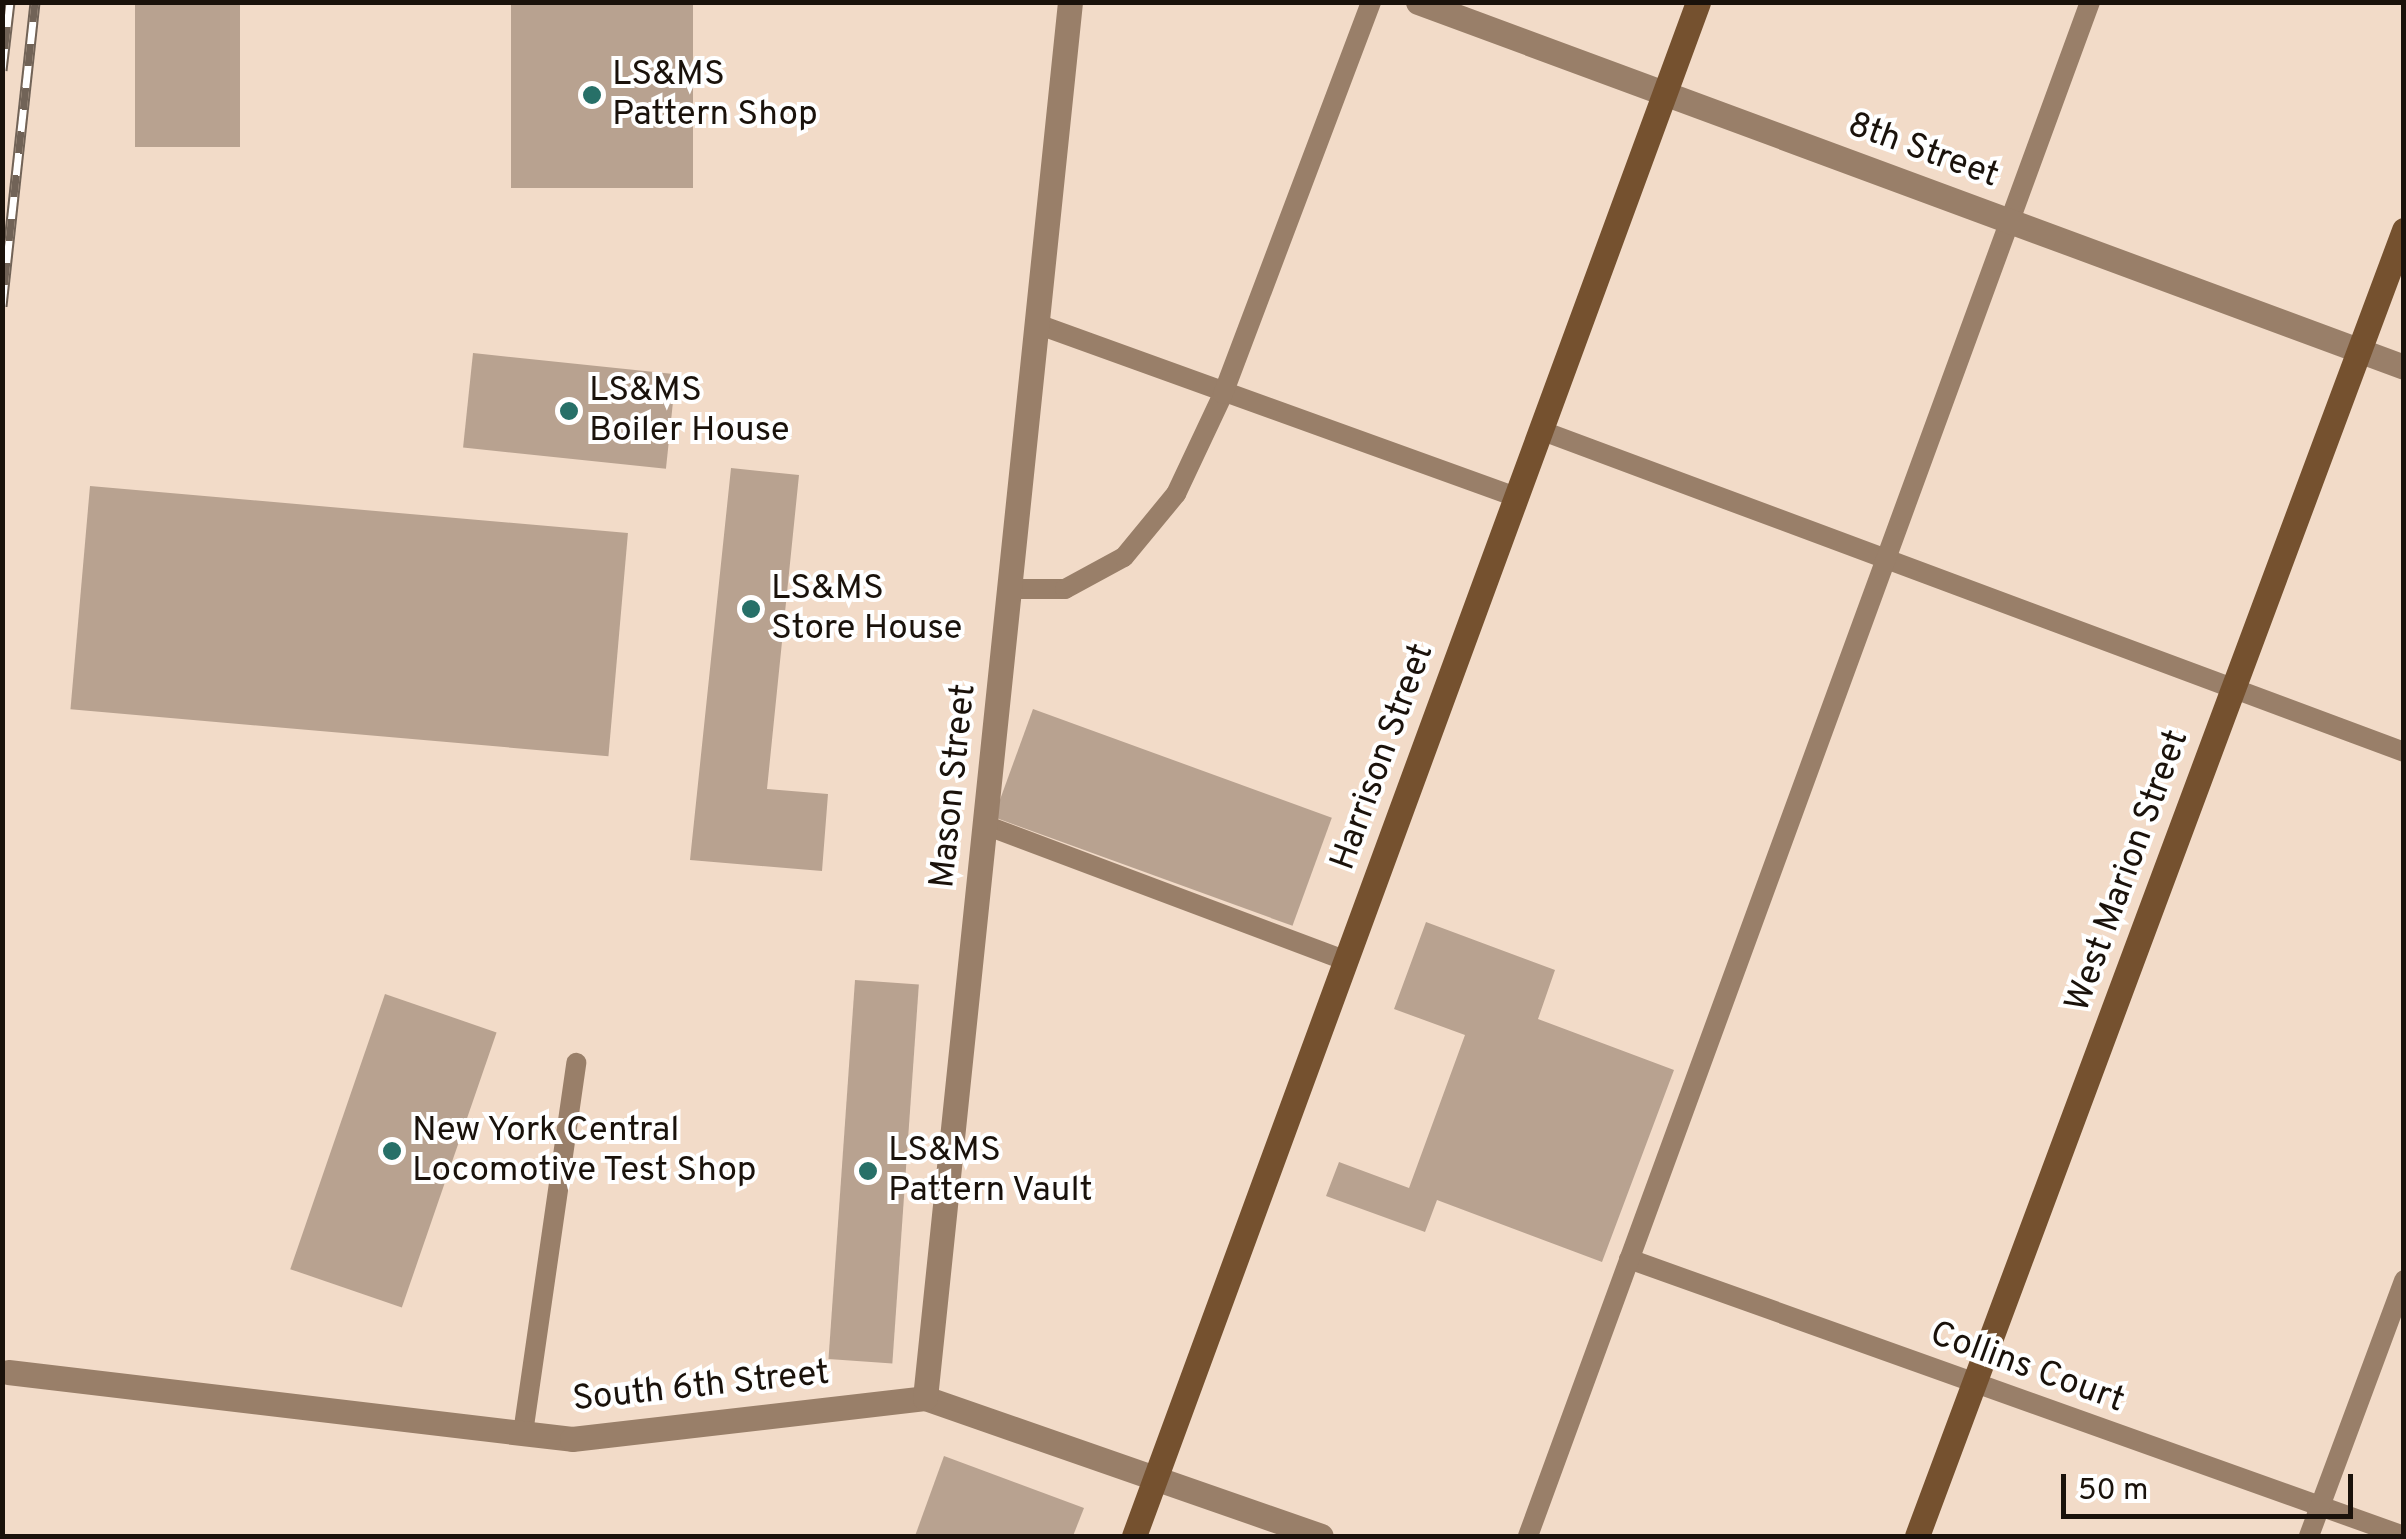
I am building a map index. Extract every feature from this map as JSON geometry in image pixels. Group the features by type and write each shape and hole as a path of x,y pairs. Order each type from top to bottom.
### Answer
{"street":[{"name":"Mason Street","path":"925,1398 1070,2"},
{"name":"8th Street","path":"1418,2 2404,367"},
{"name":"Harrison Street","path":"1134,1536 1698,2"},
{"name":"West Marion Street","path":"1917,1536 2404,230"},
{"name":"South 6th Street","path":"8,1372 572,1439 925,1398 1320,1536"}],"lane":[{"path":"1009,589 1065,589 1124,556 1176,494 1224,394 1370,2"},
{"path":"1528,1536 2090,2"},
{"path":"1037,324 1516,497"},
{"path":"1540,430 1885,562 2404,752"},
{"path":"985,825 1345,960"},
{"path":"523,1434 576,1063"},
{"name":"Collins Court","path":"1629,1259 2404,1536"},
{"path":"2309,1536 2404,1280"}],"building":[{"path":"135,2 240,2 240,147 135,147"},
{"name":"LS&MS Pattern Shop","path":"511,2 693,2 693,188 511,188"},
{"name":"LS&MS Boiler House","path":"473,353 676,374 666,469 463,447"},
{"path":"731,468 799,475 767,789 828,794 822,871 690,860"},
{"path":"90,486 628,533 608,756 70,709"},
{"path":"1033,709 1332,818 1292,926 994,817"},
{"path":"1426,922 1555,970 1538,1019 1674,1070 1602,1262 1437,1200 1425,1232 1326,1196 1339,1162 1409,1188 1465,1035 1394,1009"},
{"name":"LS&MS Pattern Vault","path":"855,980 919,984 892,1364 828,1359"},
{"name":"New York Central Locomotive Test Shop","path":"385,994 497,1032 402,1308 290,1269"},
{"path":"944,1456 1084,1508 1073,1536 915,1536"}],"railway":[{"path":"2,70 10,2"},
{"path":"2,306 35,2"}],"place":[{"name":"LS&MS Pattern Shop","path":"592,95"},
{"name":"LS&MS Boiler House","path":"569,411"},
{"name":"LS&MS Store House","path":"751,609"},
{"name":"New York Central Locomotive Test Shop","path":"392,1151"},
{"name":"LS&MS Pattern Vault","path":"868,1171"}]}
